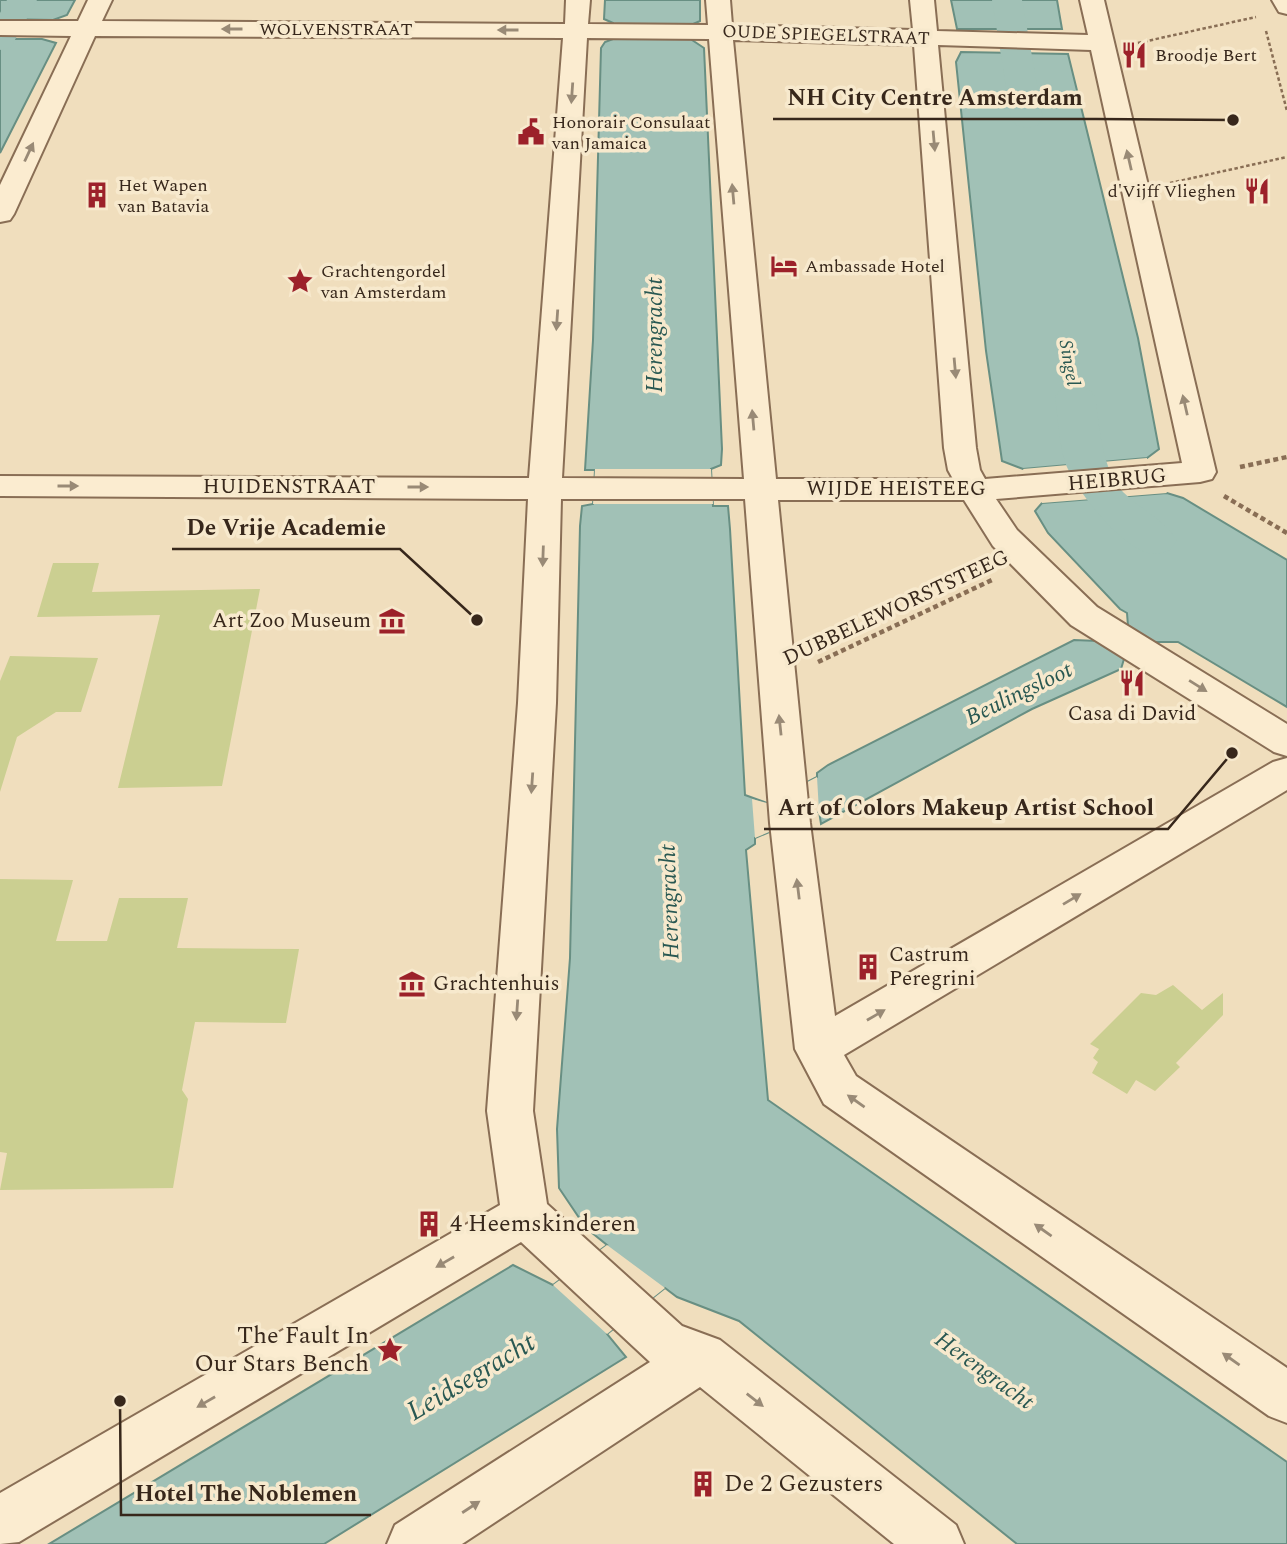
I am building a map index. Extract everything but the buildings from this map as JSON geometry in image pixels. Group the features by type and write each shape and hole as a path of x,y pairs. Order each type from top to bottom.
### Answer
{"street":[{"path":"0,214 100,0"},
{"path":"578,0 562,488 537,703 510,1111 537,1228 684,1351 937,1544"},
{"path":"718,0 706,32 741,488 776,681 788,808 817,1049 840,1090 1287,1398"},
{"path":"922,0 960,449 964,470 974,491 1005,538 1068,603 1287,742"},
{"path":"1092,0 1200,472"},
{"path":"1284,0 1287,7"},
{"name":"WOLVENSTRAAT","path":"0,28 611,31"},
{"name":"OUDE SPIEGELSTRAAT","path":"611,31 1102,43"},
{"name":"HEIBRUG","path":"1033,488 1200,472"},
{"name":"HUIDENSTRAAT","path":"0,486 741,488"},
{"name":"WIJDE HEISTEEG","path":"741,488 974,491 1033,488"},
{"path":"817,1049 1287,772"},
{"path":"0,1523 537,1228"},
{"path":"414,1544 684,1351"}],"path":[{"path":"1102,43 1142,42 1262,16"},
{"path":"1265,28 1287,111"},
{"path":"1135,185 1166,184 1287,157"},
{"path":"1287,457 1233,469 1200,472 1207,485 1287,533"},
{"name":"DUBBELEWORSTSTEEG","path":"776,681 1029,563"}],"green space":[{"path":"53,563 99,563 92,592 260,589 222,786 118,788 160,615 37,617"},
{"path":"10,656 98,658 81,712 56,712 17,737 0,792 0,681"},
{"path":"0,879 73,880 56,941 107,941 119,898 188,898 177,948 299,949 286,1023 195,1022 182,1090 188,1099 173,1188 0,1190 7,1153 0,1152"},
{"path":"1173,985 1202,1010 1223,993 1223,1015 1176,1063 1180,1067 1155,1091 1136,1080 1127,1094 1092,1073 1098,1062 1093,1058 1099,1049 1090,1044 1141,993 1156,995"}],"water":[{"path":"0,0 75,0 67,15 53,20 0,19"},
{"path":"605,0 700,0 700,21 691,25 692,40 704,48 722,449 721,465 711,469 713,506 728,506 745,795 767,803 817,777 817,773 828,765 1074,640 1098,641 1128,626 1127,613 1120,609 1048,533 1035,511 1042,503 1167,493 1183,498 1287,560 1287,707 1178,642 1155,642 1124,659 1121,669 1032,709 821,824 819,811 755,838 755,844 746,850 768,1100 1287,1462 1287,1544 1017,1544 739,1321 677,1297 665,1288 607,1334 626,1357 324,1544 49,1544 513,1265 553,1285 607,1245 586,1228 559,1188 557,1129 570,958 580,526 582,506 593,504 595,470 585,470 593,340 601,48 605,42 613,39 613,23 604,19"},
{"path":"951,0 1057,0 1062,29 957,29"},
{"path":"0,39 42,39 56,43 0,153"},
{"path":"961,52 1068,54 1138,338 1159,449 1147,458 1023,469 1002,461 986,351 956,62"}],"pier":[{"path":"1147,458 1147,461 1025,473 1023,469"},
{"path":"595,469 711,469 713,504 593,504"},
{"path":"1165,490 1167,493 1042,503 1040,500"},
{"path":"817,777 819,811 755,838 752,799 767,803"},
{"path":"607,1245 665,1288 607,1334 553,1285"}],"waterway":[{"path":"0,41 22,0"},
{"name":"Singel","path":"1007,0 1027,118"},
{"name":"Singel","path":"1075,397 1086,463 1106,499 1155,540"}],"place":[{"name":"Broodje Bert","path":"1134,55"},
{"name":"NH City Centre Amsterdam","path":"1233,120"},
{"name":"Honorair Consulaat van Jamaica","path":"531,132"},
{"name":"d'Vijff Vlieghen","path":"1257,191"},
{"name":"Het Wapen van Batavia","path":"97,195"},
{"name":"Ambassade Hotel","path":"784,266"},
{"name":"Grachtengordel van Amsterdam","path":"300,281"},
{"name":"De Vrije Academie","path":"477,620"},
{"name":"Art Zoo Museum","path":"392,621"},
{"name":"Casa di David","path":"1132,683"},
{"name":"Art of Colors Makeup Artist School","path":"1232,753"},
{"name":"Castrum Peregrini","path":"868,967"},
{"name":"Grachtenhuis","path":"412,984"},
{"name":"4 Heemskinderen","path":"429,1224"},
{"name":"The Fault In Our Stars Bench","path":"390,1350"},
{"name":"Hotel The Noblemen","path":"120,1401"},
{"name":"De 2 Gezusters","path":"703,1484"}],"water label":[{"name":"Herengracht","path":"655,335"},
{"name":"Beulingsloot","path":"1019,694"},
{"name":"Herengracht","path":"670,902"},
{"name":"Herengracht","path":"984,1371"},
{"name":"Leidsegracht","path":"471,1377"}]}
